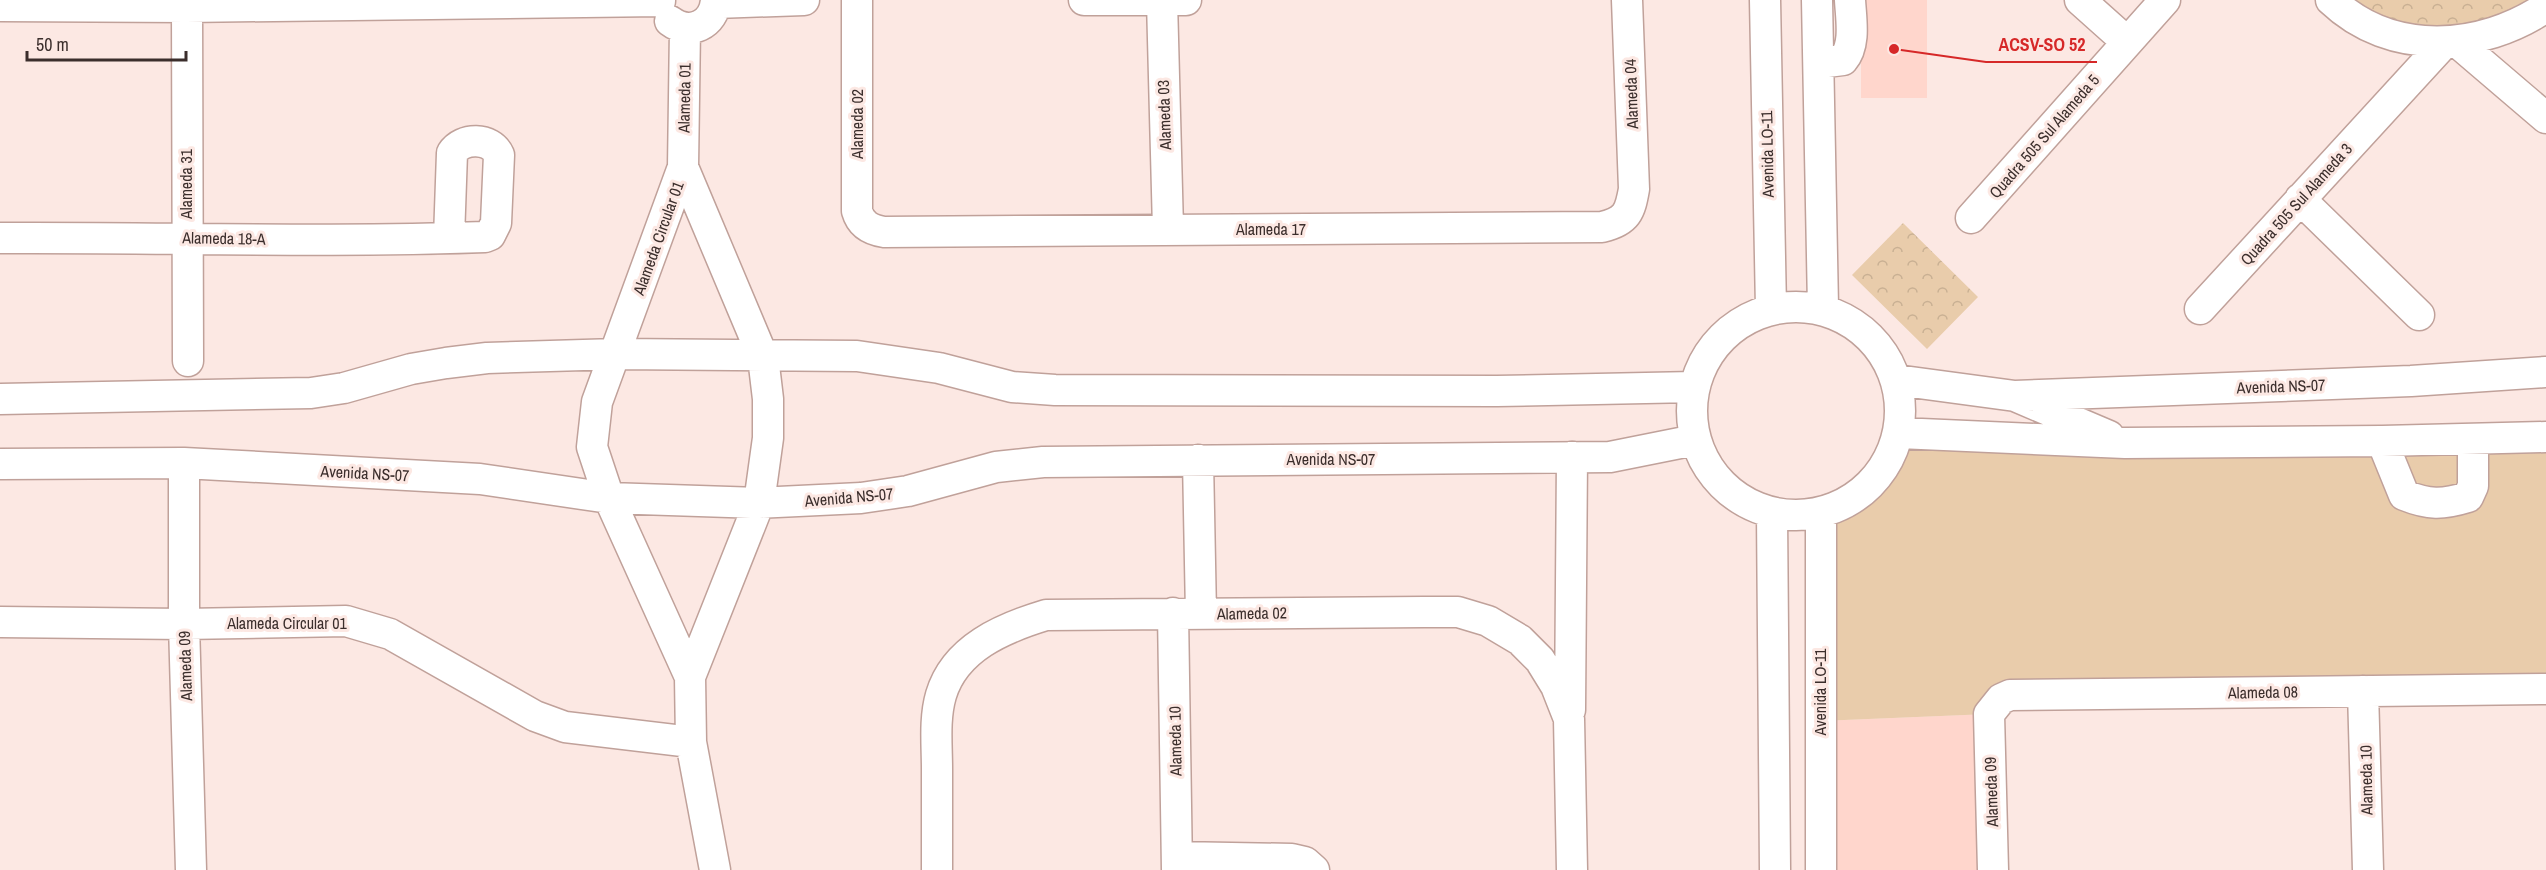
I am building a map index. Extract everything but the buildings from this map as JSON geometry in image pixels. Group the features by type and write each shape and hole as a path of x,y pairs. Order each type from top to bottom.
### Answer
{"street":[{"path":"0,6 187,7 457,1 660,1 665,16 678,27 694,28 710,19 716,1 804,0"},
{"name":"Alameda 02","path":"857,0 857,211 860,220 867,226 884,232"},
{"path":"1084,0 1186,0"},
{"name":"Alameda 04","path":"1627,0 1634,189"},
{"name":"Avenida LO-11","path":"1765,0 1771,309"},
{"path":"1817,0 1823,307"},
{"path":"1819,63 1843,60 1847,55 1851,35 1850,0"},
{"path":"2080,0 2127,42"},
{"name":"Quadra 505 Sul Alameda 5","path":"1971,218 2165,0"},
{"path":"2331,0 2368,25 2400,37 2451,42 2494,34 2546,7"},
{"name":"Alameda 03","path":"1162,1 1168,229"},
{"name":"Alameda 31","path":"187,7 188,361"},
{"name":"Alameda 01","path":"683,167 686,28"},
{"path":"2494,34 2502,64 2518,93"},
{"path":"2392,98 2400,75 2400,37"},
{"path":"2451,42 2518,93 2546,118"},
{"path":"2392,98 2451,42"},
{"name":"Quadra 505 Sul Alameda 3","path":"2200,309 2392,98"},
{"name":"Alameda Circular 01","path":"683,167 617,354 597,402 592,447 609,498 690,677"},
{"name":"Alameda Circular 01","path":"683,167 763,357 768,399 768,438 759,503 690,677 691,742 715,870"},
{"name":"Alameda 17","path":"884,232 1602,227 1623,220 1632,202 1634,189"},
{"path":"2300,199 2419,315"},
{"name":"Alameda 18-A","path":"0,238 449,238"},
{"path":"1796,306 1823,307 1854,323 1880,348 1896,380 1901,406 1899,433 1884,469 1857,497 1821,513 1797,517 1772,514 1738,499 1711,473 1695,440 1691,413 1694,387 1704,360 1721,337 1744,319 1771,309 1796,306"},
{"path":"0,399 311,393 344,388 411,369 447,363 487,358 617,354 857,356 939,368 1012,387 1054,390 1497,391 1694,387"},
{"name":"Avenida NS-07","path":"1896,380 2015,396 2411,381 2546,372"},
{"name":"Avenida NS-07","path":"2015,396 2125,443"},
{"name":"Avenida NS-07","path":"1899,433 2125,443 2546,437"},
{"path":"2382,441 2404,495 2424,503 2448,504 2468,497 2473,486 2473,439"},
{"name":"Avenida NS-07","path":"0,464 184,463 480,479 609,498 759,503 861,498 908,491 996,467 1043,462 1610,457 1695,440"},
{"path":"1569,719 1572,457"},
{"name":"Alameda 10","path":"1177,863 1187,613 1198,460"},
{"name":"Alameda 09","path":"184,463 184,624 191,870"},
{"name":"Avenida LO-11","path":"1821,513 1821,870"},
{"path":"1772,514 1775,870"},
{"name":"Alameda 02","path":"937,870 936,721 941,694 954,669 979,643 1012,625 1046,615 1458,612 1488,621 1520,640 1545,669 1556,686 1569,719 1572,870"},
{"name":"Alameda Circular 01","path":"0,622 184,624 346,621 390,634 535,716 565,727 691,742"},
{"name":"Alameda 08","path":"1989,714 2001,699 2021,694 2546,689"},
{"name":"Alameda 10","path":"2364,691 2368,870"},
{"name":"Alameda 09","path":"1989,714 1993,870"},
{"path":"1177,863 1292,859 1305,862 1314,870"}],"shaded area":[{"path":"1861,0 1927,0 1927,98 1861,98"},
{"path":"1989,714 1991,870 1821,870 1820,721"}],"green space":[{"path":"2335,0 2546,0 2457,42"},
{"path":"1903,223 1978,297 1927,349 1852,275"},
{"path":"1899,433 2546,437 2546,690 2002,699 1989,714 1820,721 1821,513 1884,469"}],"place":[{"name":"ACSV-SO 52","path":"1894,49"}]}
